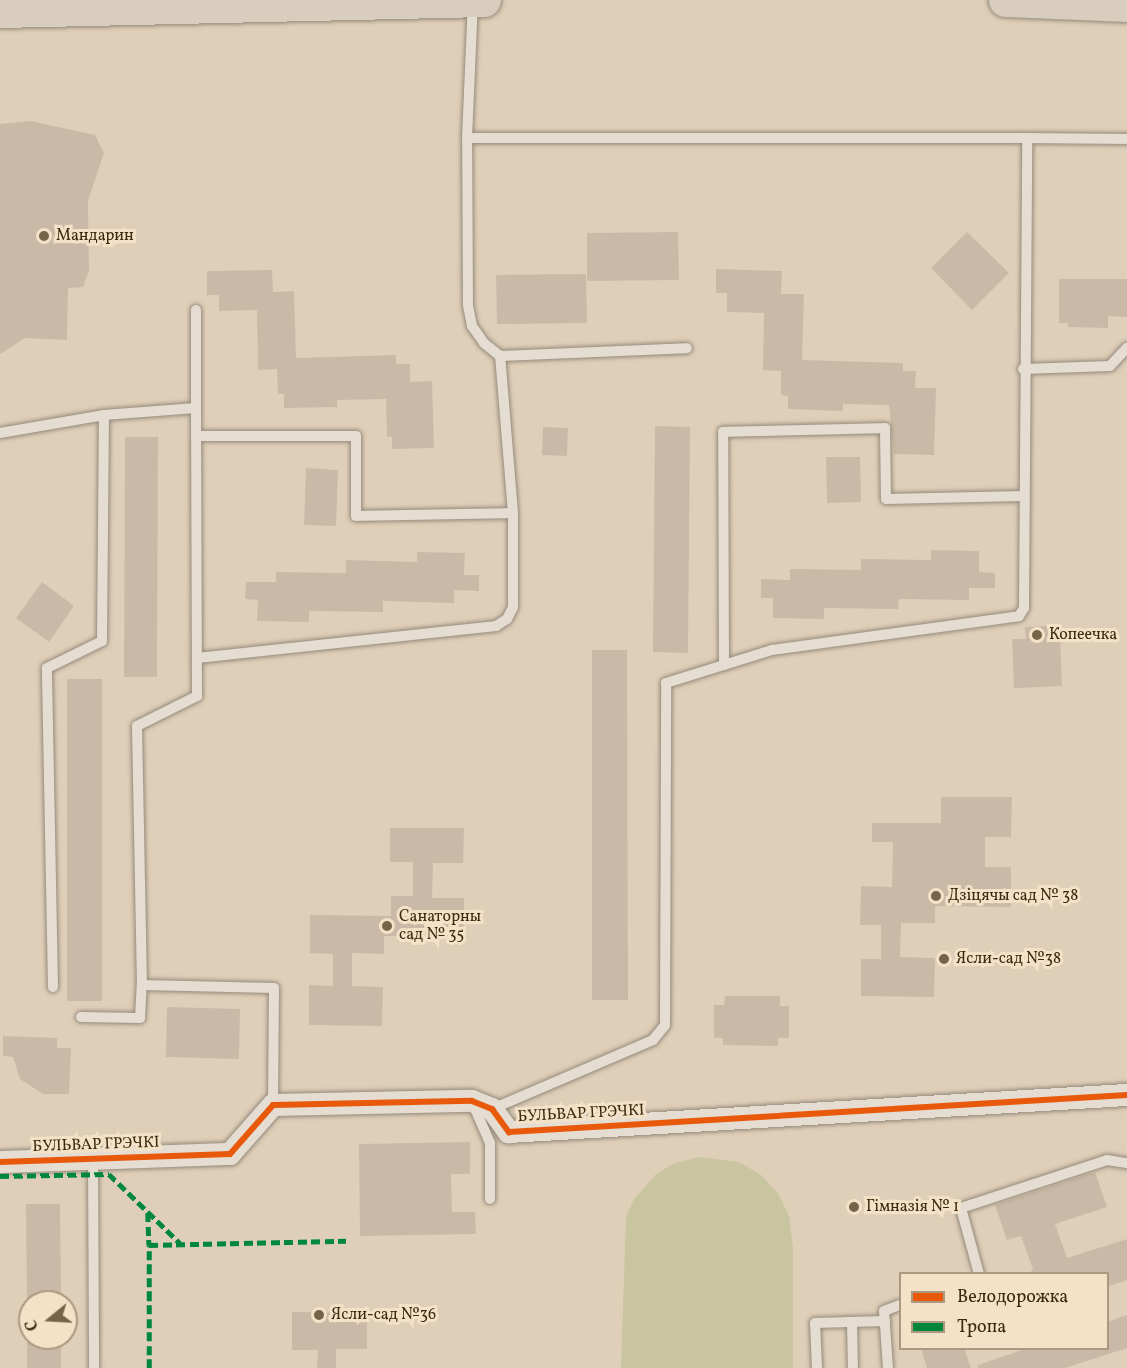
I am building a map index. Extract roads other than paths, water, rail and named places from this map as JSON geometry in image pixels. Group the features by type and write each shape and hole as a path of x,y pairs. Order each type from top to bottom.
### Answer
{"main road":[{"path":"0,11 484,0"},
{"path":"1005,0 1127,5"}],"street":[{"name":"БУЛЬВАР ГРЭЧКІ","path":"482,1105 509,1132 1127,1095"},
{"name":"БУЛЬВАР ГРЭЧКІ","path":"0,1162 230,1154 273,1105"},
{"path":"273,1105 482,1105"}],"lane":[{"path":"474,0 467,138 468,305 472,326 484,343 500,356 687,348"},
{"path":"467,138 1127,139"},
{"path":"490,1199 490,1143 482,1105 661,1034 666,1025 663,689 673,679 772,650 1019,616 1024,608 1023,369 1027,138"},
{"path":"81,1017 140,1018 142,985 137,726 197,696 196,310"},
{"path":"1023,369 1110,366 1127,348"},
{"path":"197,658 496,626 507,620 513,607 513,513 500,356"},
{"path":"0,433 104,415 196,408"},
{"path":"53,987 47,668 102,641 104,415"},
{"path":"724,664 723,432 885,428 886,499 1023,496"},
{"path":"196,436 356,436 356,516 513,513"},
{"path":"142,985 274,988 273,1105"},
{"path":"93,1158 94,1368"},
{"path":"978,1272 961,1208 1107,1160 1127,1163"},
{"path":"888,1368 884,1311 899,1305"},
{"path":"817,1368 815,1323 885,1321"},
{"path":"852,1322 853,1368"}],"place":[{"name":"Мандарин","path":"44,236"},
{"name":"Копеечка","path":"1037,635"},
{"name":"Дзіцячы сад № 38","path":"936,896"},
{"name":"Санаторны сад № 35","path":"387,926"},
{"name":"Ясли-сад №38","path":"944,959"},
{"name":"Гімназія № 1","path":"854,1207"},
{"name":"Ясли-сад №36","path":"319,1315"}]}
